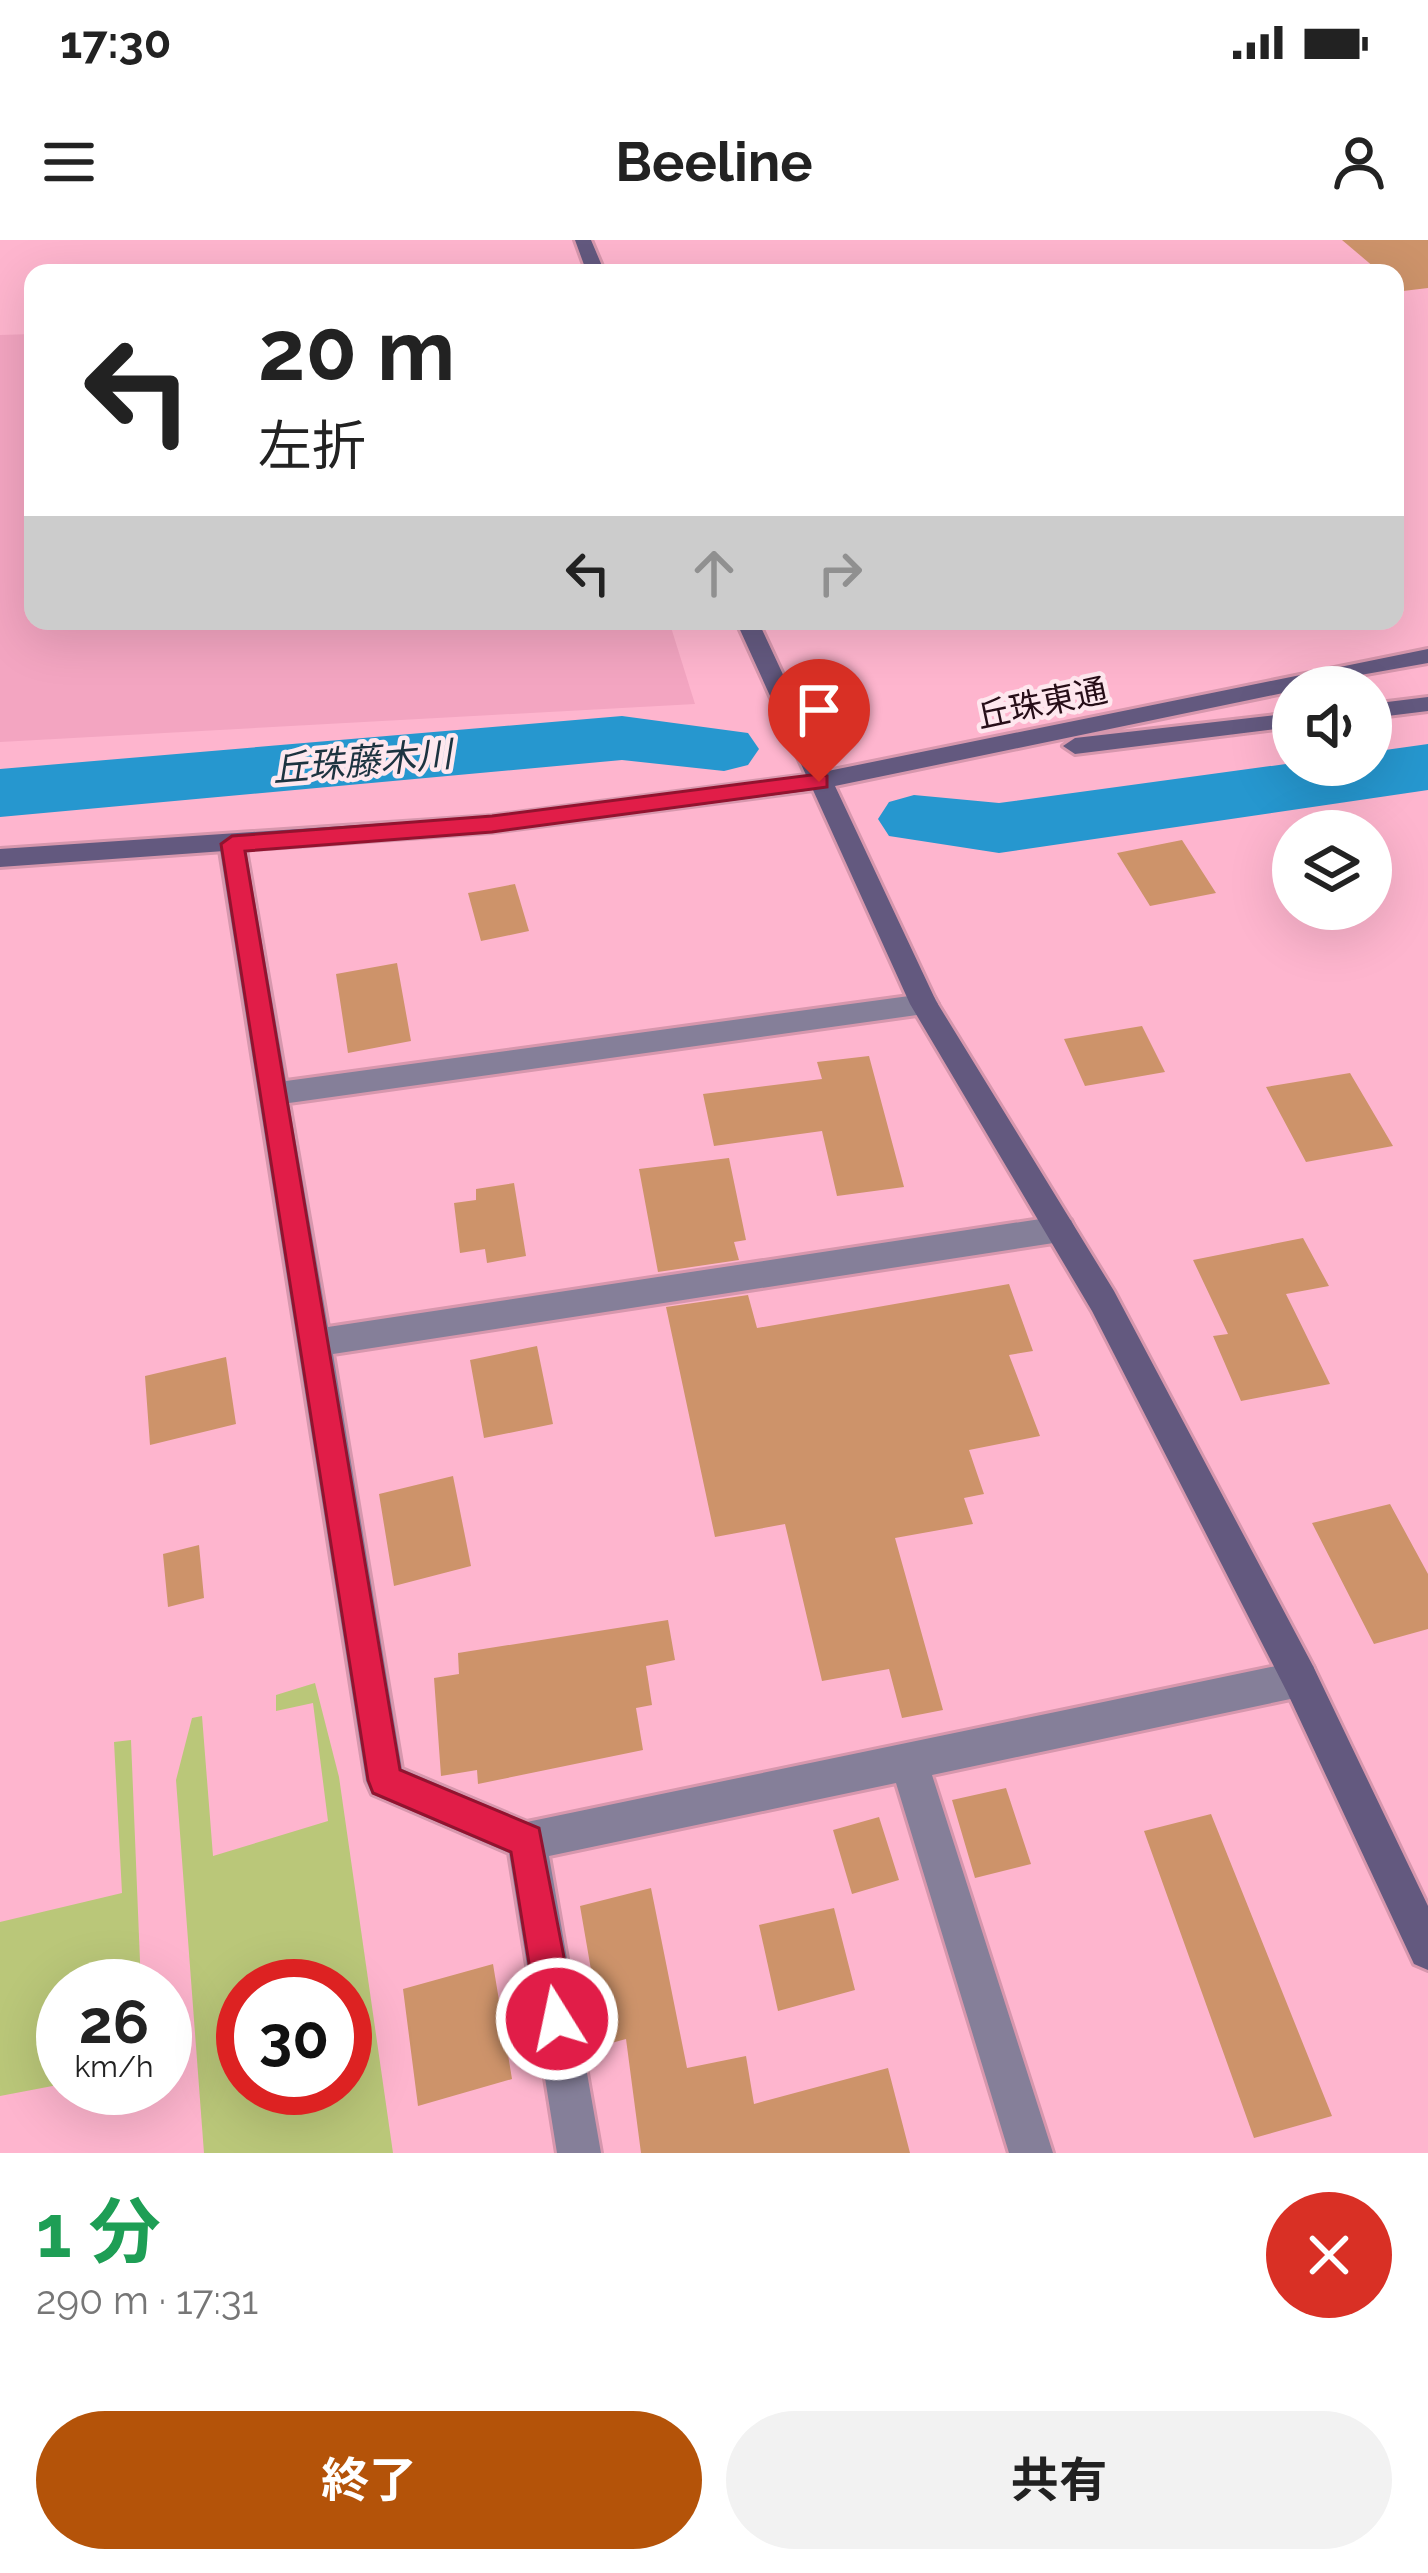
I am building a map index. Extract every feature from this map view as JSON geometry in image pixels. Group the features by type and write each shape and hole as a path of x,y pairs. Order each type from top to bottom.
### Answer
{"street":[{"path":"751,630 924,1004 1103,1300 1300,1678 1428,1950"},
{"name":"丘珠東通","path":"944,758 1428,656"},
{"path":"1392,708 1428,704"},
{"name":"丘珠東通","path":"944,758 1272,722"},
{"path":"0,858 492,824 819,782 944,758"},
{"path":"232,844 385,1780 527,1841 1300,1678"},
{"path":"274,1094 924,1004"},
{"path":"315,1343 1060,1229"},
{"path":"909,1763 1031,2153"},
{"path":"527,1841 579,2153"}],"shaded area":[{"path":"24,334 24,630 672,630 695,704 0,742 0,335"}],"green space":[{"path":"315,1683 339,1777 365,1959 216,1959 216,2115 372,2115 372,2007 393,2153 204,2153 176,1780 192,1718 202,1716 213,1856 328,1821 313,1703 276,1711 276,1695"},
{"path":"131,1740 140,1959 36,1959 36,2089 0,2096 0,1922 122,1893 114,1742"}],"building":[{"path":"1342,240 1428,240 1428,288 1404,291 1404,264 1370,264"},
{"path":"1182,840 1216,893 1150,906 1117,853"},
{"path":"515,884 529,931 481,941 468,893"},
{"path":"397,963 411,1041 348,1053 336,974"},
{"path":"1142,1026 1165,1072 1085,1086 1064,1039"},
{"path":"869,1056 904,1187 837,1196 822,1131 714,1146 703,1094 822,1079 817,1062"},
{"path":"1350,1073 1393,1146 1306,1162 1266,1087"},
{"path":"729,1158 746,1240 734,1242 739,1260 658,1272 639,1169"},
{"path":"514,1183 526,1256 487,1263 485,1249 460,1253 454,1203 476,1200 476,1189"},
{"path":"1303,1238 1329,1286 1286,1294 1330,1384 1241,1401 1213,1336 1228,1334 1193,1260"},
{"path":"1009,1284 1033,1351 1009,1355 1040,1436 969,1450 984,1494 964,1498 973,1524 895,1538 943,1710 902,1718 889,1669 822,1681 785,1524 715,1537 666,1307 748,1295 757,1328"},
{"path":"537,1346 553,1424 484,1438 470,1360"},
{"path":"226,1357 236,1424 150,1445 145,1376"},
{"path":"453,1476 471,1566 394,1586 379,1494"},
{"path":"1390,1504 1428,1574 1428,1629 1374,1644 1312,1523"},
{"path":"199,1545 204,1598 168,1607 163,1554"},
{"path":"668,1620 675,1660 646,1666 652,1705 636,1708 643,1750 478,1784 477,1770 441,1776 434,1678 459,1674 458,1653"},
{"path":"1006,1788 1031,1864 975,1878 952,1800"},
{"path":"1211,1814 1332,2116 1254,2138 1144,1831"},
{"path":"879,1817 899,1880 852,1894 833,1830"},
{"path":"651,1888 687,2068 746,2056 754,2104 888,2068 910,2153 641,2153 626,2039 604,2045 580,1906"},
{"path":"834,1908 855,1990 778,2011 759,1925"},
{"path":"493,1964 512,2079 418,2106 403,1989"}],"waterway":[{"name":"丘珠藤木川","path":"0,793 622,738 724,749"},
{"name":"丘珠藤木川","path":"914,819 999,828 1428,767"}],"route":[{"path":"557,2019 527,1841 385,1780 232,844 492,824 819,782"}]}
